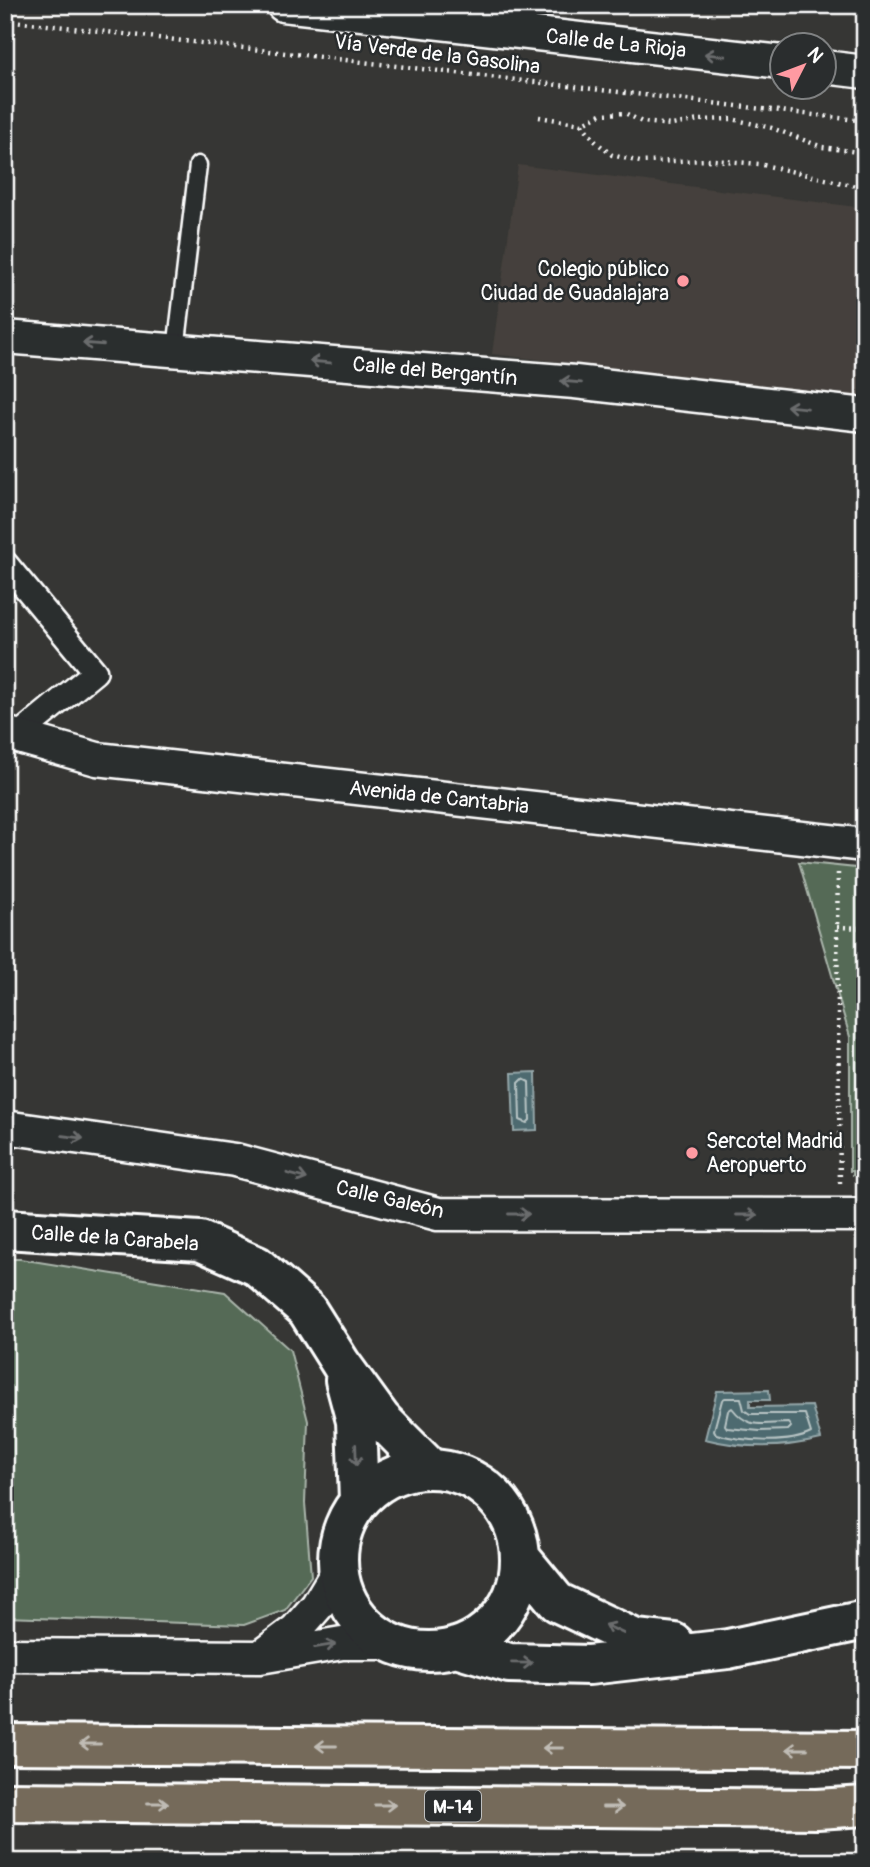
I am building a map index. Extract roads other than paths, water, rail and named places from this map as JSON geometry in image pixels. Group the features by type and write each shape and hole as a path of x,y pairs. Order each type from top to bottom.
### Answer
{"highway":[{"path":"5,1744 865,1750"},
{"name":"M-14","path":"5,1802 817,1809 865,1806"},
{"path":"817,1809 865,1820"}],"street":[{"name":"Calle de La Rioja","path":"283,5 492,17 768,60"},
{"path":"838,69 865,72"},
{"name":"Calle del Bergantín","path":"5,337 575,382 865,415"},
{"name":"Avenida de Cantabria","path":"5,563 95,672 11,735"},
{"name":"Avenida de Cantabria","path":"11,735 97,759 852,844"},
{"name":"Calle Galeón","path":"5,1127 235,1160 438,1214 853,1215"},
{"name":"Calle de la Carabela","path":"5,1229 200,1241 257,1266 307,1310 341,1364"},
{"path":"341,1364 381,1419 430,1468"},
{"path":"341,1364 356,1421 359,1500"},
{"path":"5,1655 260,1657 342,1643 389,1643 423,1651 456,1647 483,1634 503,1613 517,1587 520,1558 513,1523 493,1494 464,1475 430,1468 403,1471 379,1483 359,1500 341,1534 338,1571 346,1600 365,1625 389,1643"},
{"path":"520,1558 558,1602 635,1639 728,1649"},
{"path":"260,1657 296,1630 317,1606 338,1571"},
{"path":"456,1647 509,1663 589,1665 728,1649 865,1620"}],"lane":[{"path":"176,350 198,165"}],"water":[{"path":"536,1072 537,1130 514,1131 512,1073"},
{"path":"769,1390 770,1400 750,1400 750,1407 812,1406 821,1439 791,1445 763,1446 734,1445 705,1439 717,1391"}],"place":[{"name":"Colegio público Ciudad de Guadalajara","path":"683,281"},
{"name":"Sercotel Madrid Aeropuerto","path":"692,1153"}]}
